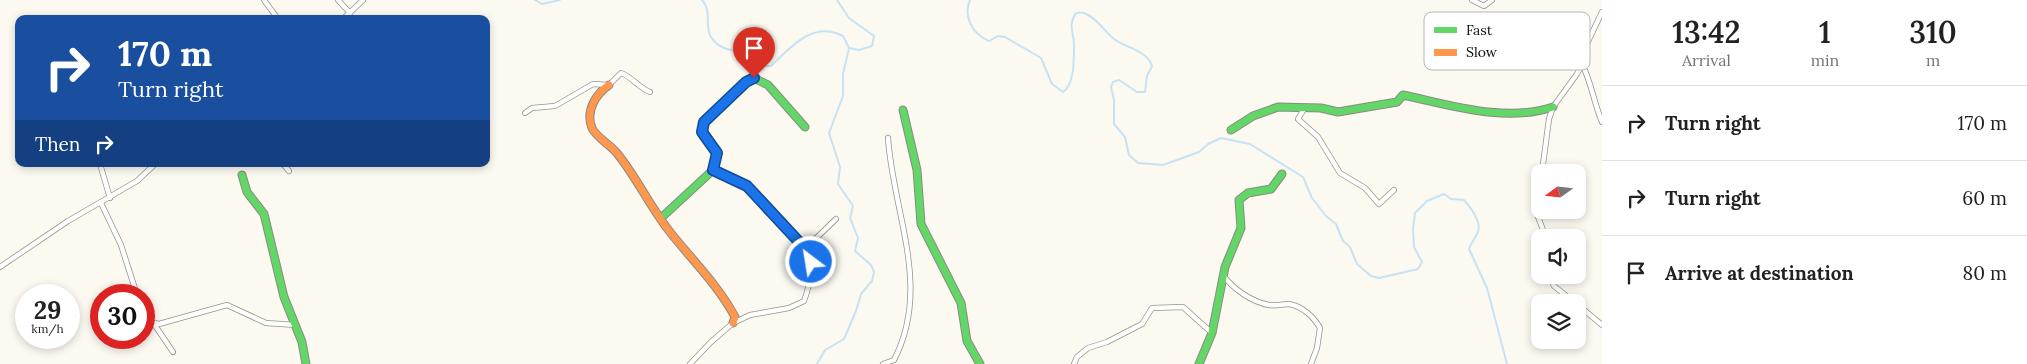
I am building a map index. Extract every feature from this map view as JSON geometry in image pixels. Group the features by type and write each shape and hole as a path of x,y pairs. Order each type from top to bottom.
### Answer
{"street":[{"path":"264,0 275,15"},
{"path":"338,0 350,13"},
{"path":"348,15 363,0"},
{"path":"1472,0 1484,6 1492,0"},
{"path":"1590,37 1602,12"},
{"path":"1543,164 1549,119 1553,107 1580,70"},
{"path":"1585,70 1593,100 1602,122"},
{"path":"650,92 640,88 625,74 621,73 609,85 597,93 592,101 592,129 616,152 669,231 690,253 727,302 735,317 733,323"},
{"path":"662,218 713,170 717,153 702,128 704,122 750,79 760,80 768,85 805,127"},
{"path":"525,113 532,108 560,104 593,84 609,85"},
{"path":"1231,130 1253,116 1278,107 1304,109 1314,107 1333,112 1351,111 1397,102 1402,95 1488,114 1541,111 1553,107"},
{"path":"1304,109 1298,119 1318,137 1340,173 1364,188 1379,204 1394,190"},
{"path":"903,110 917,170 922,224 931,247 943,264 948,283 961,304 968,340 980,364"},
{"path":"883,364 894,360 903,343 911,294 910,259 889,162 888,138"},
{"path":"101,167 110,198"},
{"path":"0,268 68,221 137,181 152,167"},
{"path":"286,167 289,171"},
{"path":"713,170 747,186 801,244 808,246"},
{"path":"1199,364 1212,333 1229,253 1241,228 1239,200 1248,193 1271,190 1277,178 1282,174"},
{"path":"242,175 247,192 260,206 264,214 284,297 302,342 306,364"},
{"path":"101,203 121,244 134,284"},
{"path":"808,246 836,219"},
{"path":"690,364 733,323 750,315 789,308 804,301 808,292 811,262 808,246"},
{"path":"1223,275 1243,294 1268,304 1290,304 1302,309 1313,318 1320,328 1317,348 1311,364"},
{"path":"1553,284 1564,294"},
{"path":"155,324 227,305 266,323 296,325"},
{"path":"1074,364 1078,355 1088,348 1107,342 1142,324 1152,308 1183,307 1212,333"},
{"path":"1586,312 1602,325"},
{"path":"155,325 174,352"}],"waterway":[{"path":"535,0 542,4 560,0"},
{"path":"702,0 707,9 709,31 713,40 723,48 743,51 752,55 762,66 771,66 786,51 812,33 822,31 843,36 849,48"},
{"path":"837,0 849,18 874,36 872,46 859,50 849,48"},
{"path":"970,0 968,18 978,34 989,41 998,36 1005,37 1041,58 1052,84 1063,92 1072,77 1074,55 1072,25 1074,17 1076,13 1088,15 1114,39 1146,56 1152,66 1147,76 1145,92 1137,92 1119,80 1113,82 1111,87 1114,100 1114,124 1125,137 1129,155 1138,163 1163,165 1199,152 1208,144 1221,138 1250,144 1303,177 1312,198 1326,216 1336,224 1343,241 1350,247 1357,264 1371,276 1379,278 1418,269 1422,262 1414,247 1413,229 1415,213 1427,201 1444,194 1451,199 1464,200 1473,212 1478,226 1477,234 1469,249 1487,288 1507,364"},
{"path":"817,364 825,350 844,339 861,294 872,281 874,272 871,265 855,251 858,238 850,218 853,206 838,184 840,167 829,133 843,96 843,74 849,48"}],"traffic: fast":[{"path":"661,218 713,170 717,153 702,129 705,122 746,81 754,78 768,85 805,127"},
{"path":"1231,130 1253,116 1278,107 1321,108 1338,112 1397,102 1403,95 1478,111 1497,113 1535,111 1553,107"},
{"path":"903,110 917,170 921,224 961,303 967,341 980,364"},
{"path":"1199,364 1212,333 1225,267 1241,228 1239,200 1248,193 1271,189 1282,174"},
{"path":"242,175 247,192 264,214 284,297 302,342 306,364"}],"traffic: slow":[{"path":"609,85 596,98 591,109 590,122 592,128 623,161 663,222 721,294 735,317 733,323"}],"route":[{"path":"754,78 746,82 704,122 702,132 717,153 713,170 747,186 801,244 808,246 811,262"}]}
